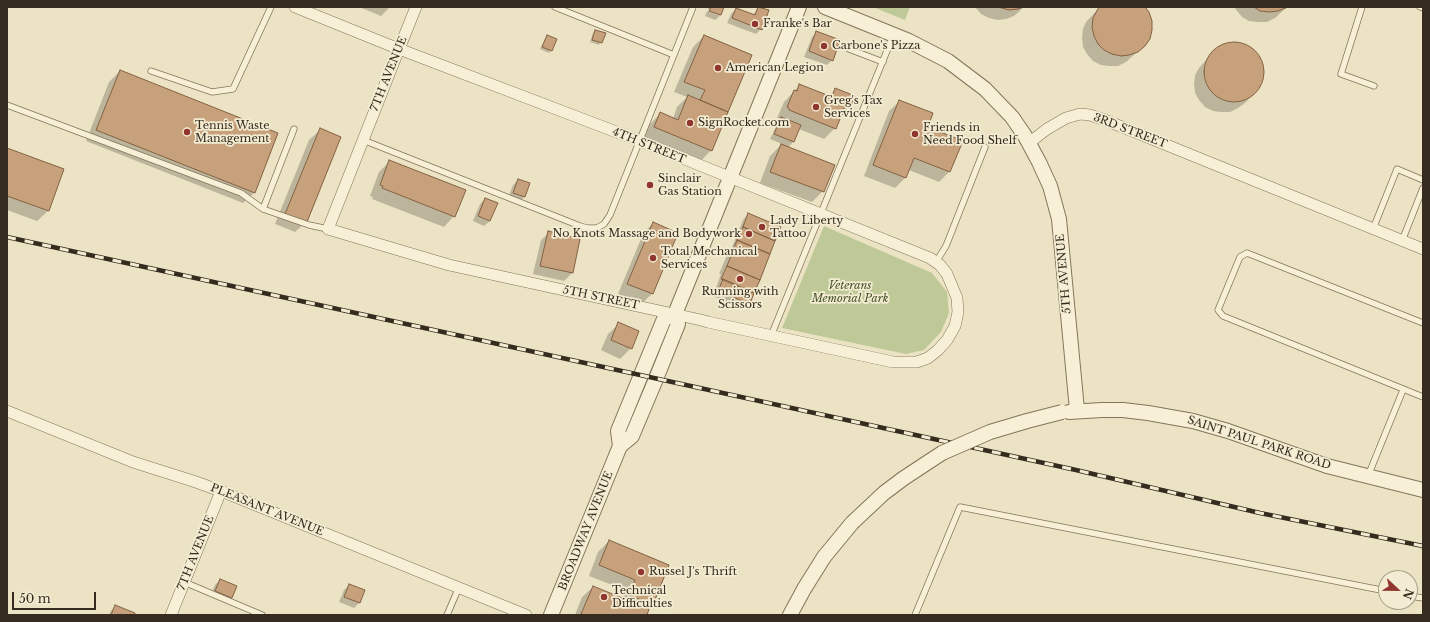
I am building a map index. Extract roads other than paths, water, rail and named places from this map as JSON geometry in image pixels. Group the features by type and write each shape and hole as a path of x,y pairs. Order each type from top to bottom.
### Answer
{"street":[{"name":"4TH STREET","path":"295,7 640,141 820,215 930,258 947,274 958,298 958,312 955,326"},
{"name":"7TH AVENUE","path":"363,140 416,7"},
{"name":"BROADWAY AVENUE","path":"551,615 620,446 618,431 664,319 675,314 799,7"},
{"path":"825,7 894,35 942,57 974,79 994,98 1012,117 1029,143"},
{"name":"3RD STREET","path":"1029,143 1047,129 1066,118 1080,114 1090,115 1423,249"},
{"path":"328,229 363,140"},
{"name":"5TH AVENUE","path":"1029,143 1050,186 1059,219 1077,410"},
{"name":"5TH STREET","path":"328,229 449,265 893,362 917,362 928,358 947,340 955,326"},
{"name":"SAINT PAUL PARK ROAD","path":"790,615 804,588 824,558 852,523 884,493 904,478 942,453 956,446 1027,420 1062,412 1077,410 1136,411 1173,416 1228,431 1327,466 1423,490"},
{"name":"PLEASANT AVENUE","path":"7,411 132,462 221,491 526,615"},
{"name":"7TH AVENUE","path":"171,615 221,491"}],"lane":[{"path":"151,71 212,92 233,89 271,7"},
{"path":"555,7 674,55"},
{"path":"363,140 580,226 592,228 600,227 610,215 693,7"},
{"path":"1362,7 1341,74 1374,86"},
{"path":"771,336 894,35"},
{"path":"850,49 883,62"},
{"path":"7,105 241,193 264,209 309,225 328,229"},
{"path":"264,209 294,129"},
{"path":"936,262 946,246 985,147"},
{"path":"1373,229 1397,169 1423,180"},
{"path":"1402,241 1423,188"},
{"path":"1423,324 1247,253 1240,257 1218,310 1223,316 1423,397"},
{"path":"1368,477 1403,390"},
{"path":"915,615 960,508 1378,589"},
{"path":"184,582 262,615"},
{"path":"447,615 459,587"}],"railway":[{"path":"7,237 1076,470 1260,513 1423,546"}],"place":[{"name":"Franke's Bar","path":"755,24"},
{"name":"Carbone's Pizza","path":"824,46"},
{"name":"American Legion","path":"718,68"},
{"name":"Greg's Tax Services","path":"816,107"},
{"name":"SignRocket.com","path":"690,123"},
{"name":"Tennis Waste Management","path":"187,132"},
{"name":"Friends in Need Food Shelf","path":"915,134"},
{"name":"Sinclair Gas Station","path":"650,185"},
{"name":"Lady Liberty Tattoo","path":"762,227"},
{"name":"No Knots Massage and Bodywork","path":"749,234"},
{"name":"Total Mechanical Services","path":"653,258"},
{"name":"Running with Scissors","path":"740,279"},
{"name":"Russel J's Thrift","path":"641,572"},
{"name":"Technical Difficulties","path":"604,597"}],"park label":[{"name":"Veterans Memorial Park","path":"850,292"}]}
